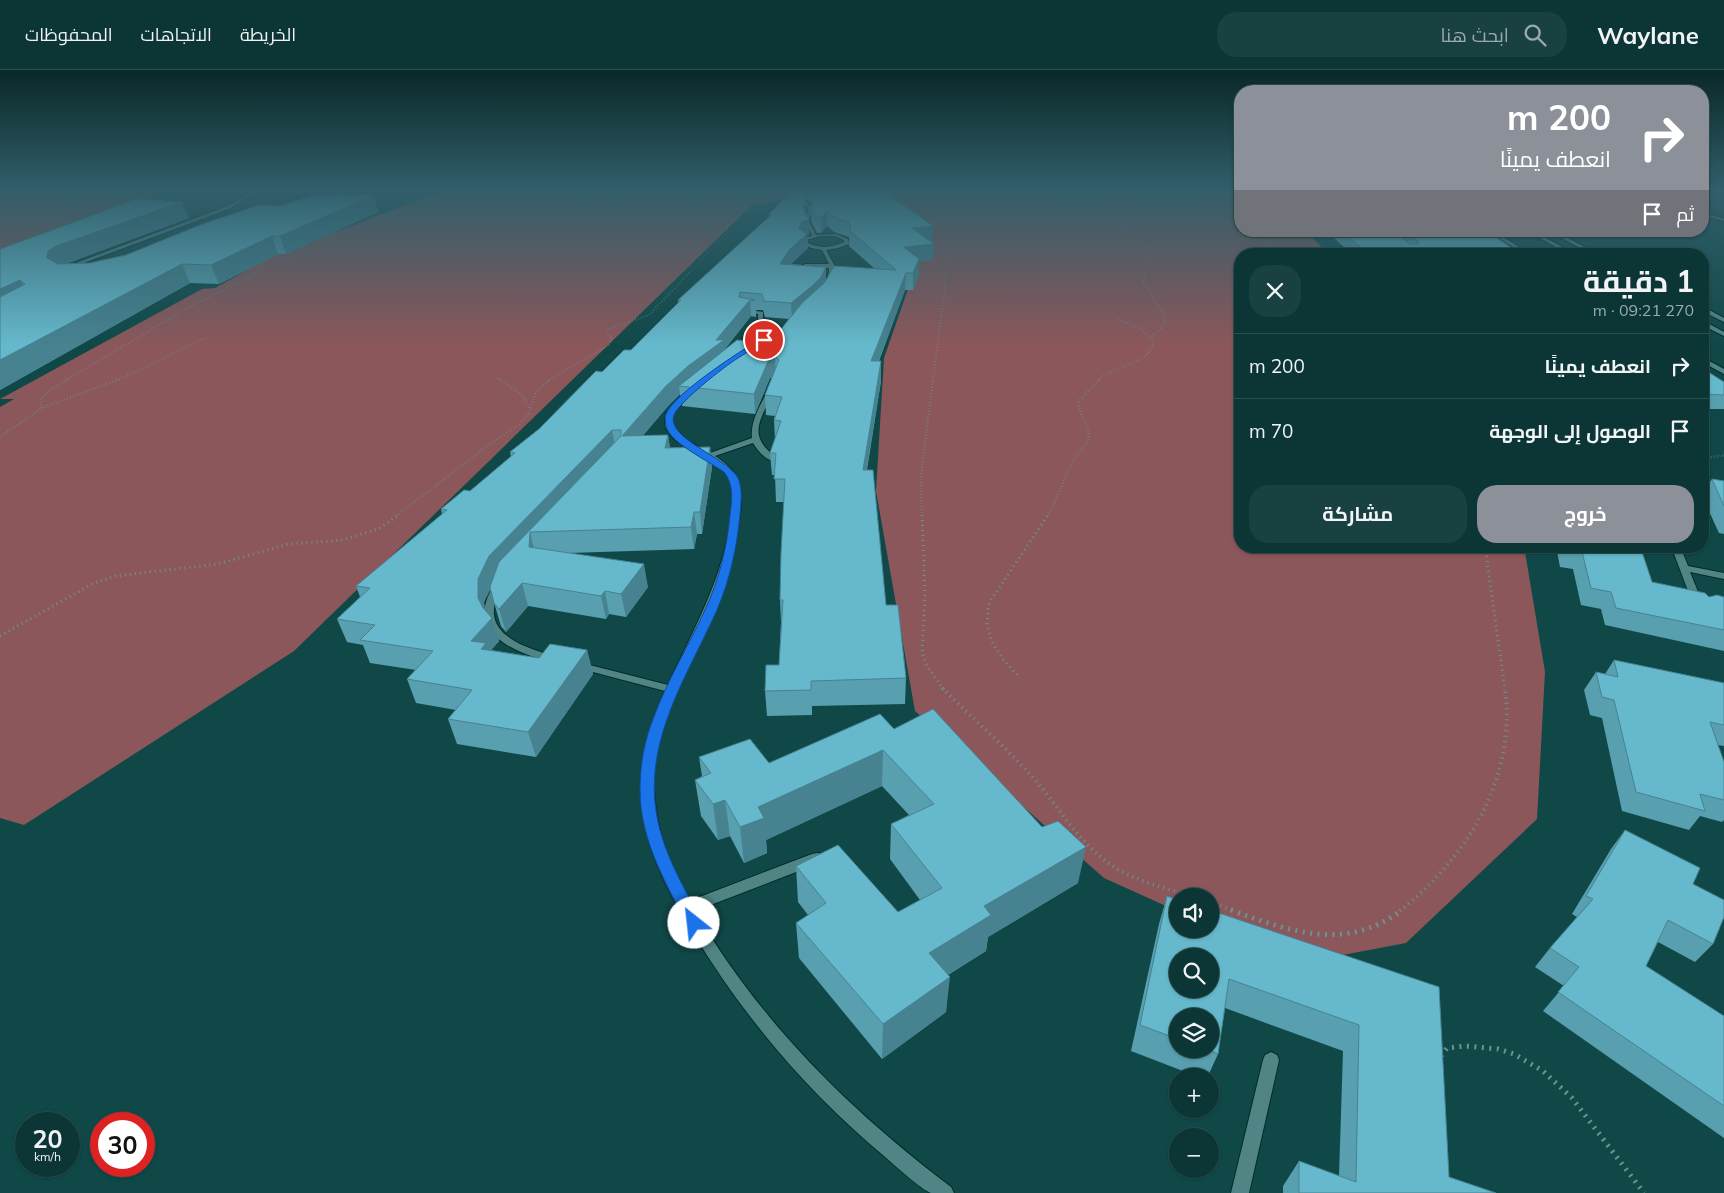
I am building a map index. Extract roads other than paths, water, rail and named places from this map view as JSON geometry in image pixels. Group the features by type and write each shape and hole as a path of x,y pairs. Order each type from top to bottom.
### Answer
{"street":[{"path":"61,272 138,242"},
{"path":"803,242 810,247 823,248 838,247 846,242"},
{"path":"1573,242 1584,248"},
{"path":"823,248 832,266 831,282 824,295"},
{"path":"794,267 832,266"},
{"path":"744,312 761,314 760,324 781,330"},
{"path":"1709,312 1724,320"},
{"path":"740,354 802,317"},
{"path":"1709,326 1724,334"},
{"path":"1711,364 1724,372"},
{"path":"772,387 753,434 757,447 773,458"},
{"path":"697,388 670,413 669,427 681,440 709,456 727,470 736,487 732,543 712,609 671,689 658,720 649,754 647,791 652,829 665,869 711,952 742,997 778,1042 822,1088 872,1135 945,1193"},
{"path":"709,456 754,440"},
{"path":"1678,553 1700,610"},
{"path":"1684,568 1724,576"},
{"path":"507,575 492,596 488,610 491,624 500,636 514,646 566,662 671,689"},
{"path":"686,908 810,859 830,858"},
{"path":"1240,1193 1271,1060"}]}
